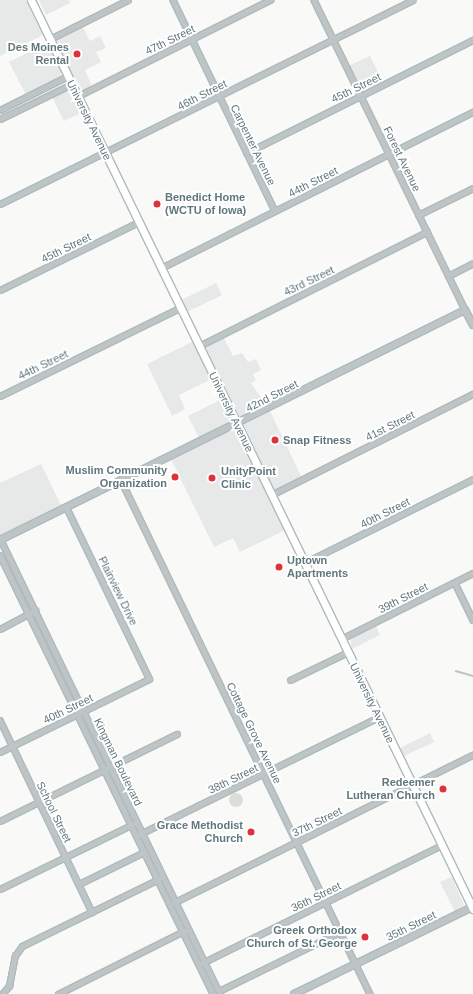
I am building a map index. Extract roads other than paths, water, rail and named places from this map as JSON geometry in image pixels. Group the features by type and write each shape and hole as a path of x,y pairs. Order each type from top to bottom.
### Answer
{"main road":[{"name":"University Avenue","path":"31,0 472,908"}],"street":[{"path":"50,39 128,0"},
{"name":"Carpenter Avenue","path":"173,0 275,211"},
{"name":"47th Street","path":"78,96 270,0"},
{"name":"Forest Avenue","path":"314,0 388,154 473,325"},
{"name":"46th Street","path":"0,204 412,0"},
{"name":"45th Street","path":"246,153 473,40"},
{"path":"0,110 68,76"},
{"path":"0,119 72,84"},
{"name":"44th Street","path":"161,268 473,112"},
{"path":"418,215 473,188"},
{"name":"45th Street","path":"0,290 139,222"},
{"name":"43rd Street","path":"199,346 427,232"},
{"path":"448,276 473,263"},
{"name":"44th Street","path":"0,396 180,308"},
{"name":"42nd Street","path":"0,539 237,424 465,310"},
{"name":"41st Street","path":"271,495 473,394"},
{"name":"40th Street","path":"304,563 473,479"},
{"name":"Cottage Grove Avenue","path":"121,480 370,994"},
{"name":"Plainview Drive","path":"66,507 148,674 144,682"},
{"name":"Kingman Boulevard","path":"0,539 220,993"},
{"name":"Kingman Boulevard","path":"0,555 213,994"},
{"name":"39th Street","path":"341,639 473,574"},
{"path":"455,583 473,620"},
{"path":"0,628 35,610"},
{"path":"290,680 348,652"},
{"name":"40th Street","path":"0,752 144,682"},
{"name":"38th Street","path":"137,836 379,717"},
{"name":"School Street","path":"0,720 92,912"},
{"path":"0,821 177,734"},
{"name":"37th Street","path":"170,904 473,755"},
{"path":"0,889 137,822"},
{"name":"36th Street","path":"199,965 442,845"},
{"path":"79,884 144,852"},
{"path":"2,994 9,986 15,956 22,946 164,877"},
{"name":"35th Street","path":"294,994 472,908"},
{"path":"58,993 189,929"},
{"path":"220,993 340,932"}],"waterway":[{"path":"456,671 473,676"}],"place":[{"name":"Des Moines Rental","path":"77,54"},
{"name":"Benedict Home (WCTU of Iowa)","path":"157,204"},
{"name":"Snap Fitness","path":"275,440"},
{"name":"Muslim Community Organization","path":"175,477"},
{"name":"UnityPoint Clinic","path":"212,478"},
{"name":"Uptown Apartments","path":"279,567"},
{"name":"Redeemer Lutheran Church","path":"443,789"},
{"name":"Grace Methodist Church","path":"251,832"},
{"name":"Greek Orthodox Church of St. George","path":"365,937"}]}
